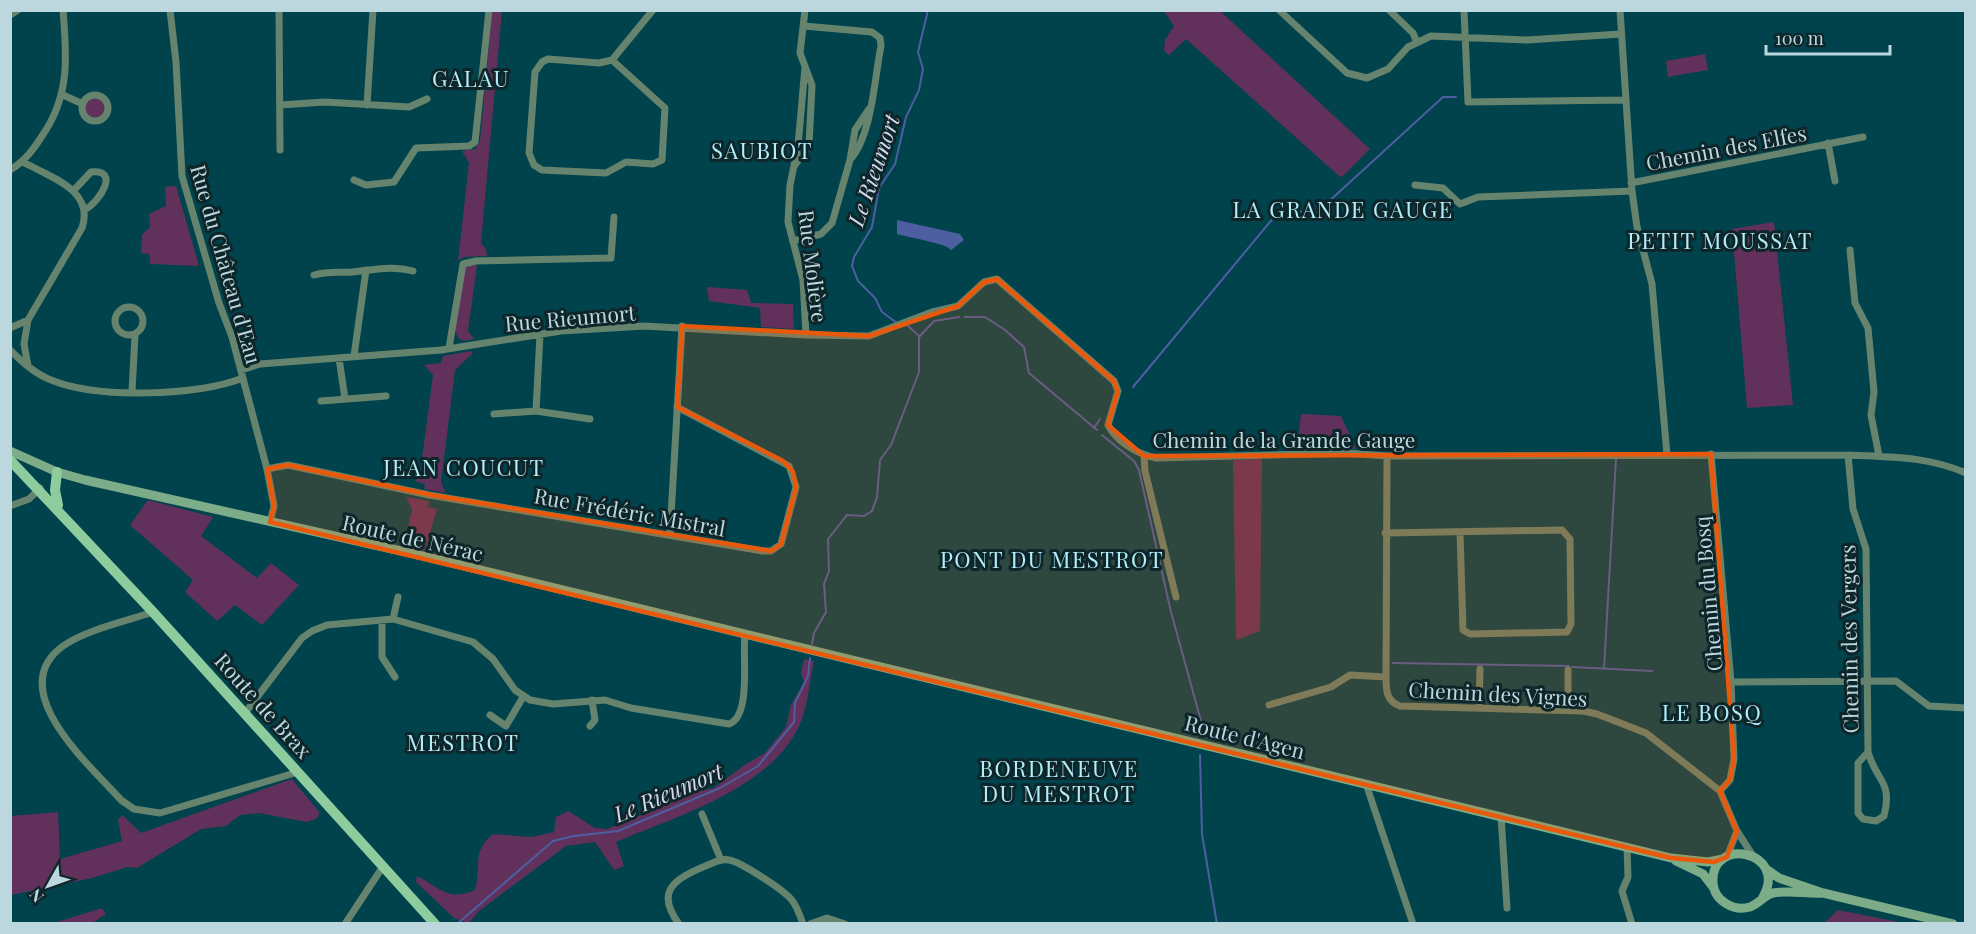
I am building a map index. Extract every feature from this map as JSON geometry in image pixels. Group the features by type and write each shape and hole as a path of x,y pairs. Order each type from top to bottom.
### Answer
{"main road":[{"name":"Route de Nérac","path":"10,451 57,472 810,651"},
{"name":"Route de Brax","path":"10,460 63,513 435,924"},
{"path":"40,488 57,472"},
{"name":"Route de Brax","path":"57,472 55,496 63,513"},
{"name":"Route d'Agen","path":"810,651 1671,858 1708,862 1725,858"},
{"path":"1823,893 1779,893 1763,897 1749,907 1737,908 1720,899 1714,888 1714,872 1725,858 1740,853 1753,856 1779,879 1823,893 1953,924"},
{"name":"Route d'Agen","path":"1671,858 1703,874 1714,888"},
{"path":"1763,897 1768,880 1766,869"}],"street":[{"path":"10,15 18,10"},
{"path":"10,170 23,162 50,126 63,95 67,70 63,10"},
{"name":"Rue du Château d'Eau","path":"170,10 176,62 182,176 242,374 267,470 274,506 270,522"},
{"path":"279,10 280,150"},
{"path":"367,105 373,10"},
{"path":"354,180 366,185 394,182 416,148 469,146 475,142 489,10"},
{"path":"612,60 665,108 662,160 653,165 626,162 606,172 542,170 537,167 529,153 537,66 548,59 599,63 612,60 653,10"},
{"name":"Rue Molière","path":"805,10 800,53 805,67 795,165 790,185 788,222 803,280 806,335"},
{"path":"1279,10 1347,73 1356,76 1378,75 1388,69 1416,40 1431,36 1527,40 1621,34"},
{"path":"1389,10 1413,33 1416,40"},
{"path":"1464,10 1467,37 1468,102 1626,100"},
{"path":"1620,10 1631,187 1637,227 1652,284 1667,455"},
{"path":"804,26 868,31 880,38 881,46 865,137 850,160"},
{"path":"63,95 83,104"},
{"path":"280,105 325,102 409,106 427,99"},
{"path":"793,241 828,230 850,160 855,130 869,109"},
{"name":"Chemin des Elfes","path":"1415,185 1443,188 1460,204 1478,196 1631,187 1863,137"},
{"name":"Chemin des Elfes","path":"1828,143 1835,181"},
{"path":"23,162 74,190 86,209"},
{"path":"28,366 24,344 28,320 82,228 86,209 99,200 106,184 104,177 98,172 91,172 74,190"},
{"path":"449,348 463,264 476,261 610,258 614,217"},
{"path":"1850,250 1855,303 1868,328 1874,392 1871,415 1879,456"},
{"path":"314,275 329,271 396,266 413,271"},
{"path":"354,356 366,270"},
{"name":"Chemin de la Grande Gauge","path":"903,324 958,306 988,280 1000,280 1114,381 1118,392 1108,425 1112,433 1144,456 1156,458 1345,453 1387,456 1848,455 1928,459 1965,473"},
{"path":"132,391 135,335 144,326 141,313 122,309 118,311 113,319 116,328 135,335"},
{"path":"10,328 28,320"},
{"name":"Rue Rieumort","path":"10,350 36,373 63,384 132,391 206,388 242,374 260,364 449,348 540,334 606,328 682,326 806,335 869,336 903,324"},
{"path":"670,533 682,326"},
{"path":"536,411 540,334"},
{"path":"339,358 345,399"},
{"path":"321,401 386,396"},
{"name":"Rue Frédéric Mistral","path":"267,470 288,465 429,495 670,533 763,551 774,550 781,544 796,487 794,472 783,461 677,407"},
{"path":"495,414 536,411 590,419"},
{"name":"Chemin du Bosq","path":"1711,454 1731,682 1733,769 1730,780 1720,791"},
{"name":"Chemin des Vergers","path":"1848,455 1853,508 1866,549 1868,752 1874,770 1887,789 1884,816 1876,821 1863,819 1858,813 1858,763 1868,752"},
{"path":"1144,456 1145,471 1176,597"},
{"name":"Chemin des Vignes","path":"1387,456 1386,693 1390,700 1400,706 1583,711 1616,719 1646,733 1720,791"},
{"path":"10,506 29,499 40,488"},
{"path":"1385,533 1460,532 1566,532 1570,538 1571,624 1567,632 1470,634 1463,630 1460,532"},
{"path":"393,619 398,597"},
{"path":"153,612 70,641 51,658 42,682 44,704 53,721 121,800 143,812 160,813 298,772"},
{"path":"245,713 302,638 312,630 327,625 393,619 473,642 487,653 508,683 523,697 553,704 592,700 726,723 734,722 739,715 744,690 745,635"},
{"path":"382,620 382,657 395,677"},
{"path":"1479,708 1480,669"},
{"path":"1568,670 1568,710"},
{"path":"1269,705 1331,687 1350,675 1386,677"},
{"path":"1731,682 1896,681 1929,706 1965,708"},
{"path":"490,716 506,726 523,697"},
{"path":"590,726 595,720 592,700"},
{"path":"1366,784 1413,924"},
{"path":"1720,791 1737,831 1753,856"},
{"path":"702,814 721,860"},
{"path":"1501,816 1507,908"},
{"path":"1725,858 1737,831"},
{"path":"1627,847 1628,877 1622,891 1632,924"},
{"path":"679,924 668,897 673,883 681,876 721,860 739,863 785,894 795,906 803,924"},
{"path":"345,924 382,868"},
{"path":"810,924 827,918 845,924"}],"highlighted area":[{"path":"997,279 1114,381 1118,391 1108,425 1144,456 1711,454 1734,759 1730,780 1720,791 1737,831 1727,857 1714,862 1671,858 270,522 274,506 267,469 288,465 432,495 771,551 781,544 796,487 793,472 783,461 677,407 682,326 869,336 958,306 984,282"}],"shaded area":[{"path":"1163,10 1220,11 1370,149 1342,177 1339,176 1186,39 1169,55 1164,51 1165,40 1174,26"},
{"path":"492,11 502,11 481,243 486,249 487,256 463,257 458,261 469,163 462,151 475,149 480,141"},
{"path":"1705,54 1708,70 1668,77 1666,61"},
{"path":"91,98 99,98 105,104 105,112 99,118 91,118 85,112 85,104"},
{"path":"176,186 199,266 150,264 149,254 141,253 142,235 150,227 149,214 166,206 165,187"},
{"path":"1774,222 1793,405 1747,408 1732,229"},
{"path":"477,265 468,331 474,339 463,341 458,338 455,330 464,270 466,266"},
{"path":"707,287 747,290 751,303 793,304 794,329 761,327 760,308 709,301"},
{"path":"471,351 473,353 455,370 441,482 446,493 424,489 425,484 415,481 420,474 433,375 424,365 441,363 443,356"},
{"path":"1301,414 1341,416 1356,449 1297,449"},
{"path":"1262,459 1260,631 1236,640 1233,460"},
{"path":"406,497 429,501 428,507 437,509 425,550 404,545 412,509"},
{"path":"148,500 213,517 201,536 257,578 271,563 299,585 262,625 235,605 217,621 185,592 193,580 130,525"},
{"path":"804,659 814,661 802,719 789,743 771,764 722,797 616,842 624,866 614,870 595,842 566,846 479,911 469,923 454,918 416,882 417,876 445,892 458,895 466,893 475,890 479,853 493,834 532,837 554,832 556,817 568,811 595,828 607,829 671,803 680,795 714,788 765,753 786,727 791,705 804,682 801,673"},
{"path":"292,779 320,813 316,819 307,822 259,813 240,815 226,826 201,829 137,868 127,867 92,878 11,895 11,816 58,812 60,859 122,841 118,820 122,815 141,833"},
{"path":"102,908 106,914 92,923 54,923"},
{"path":"1838,910 1904,923 1824,923"}],"water":[{"path":"897,220 960,234 964,240 951,250 935,243 897,234"}],"waterway":[{"name":"Le Rieumort","path":"897,323 882,312 875,298 858,281 852,266 854,257 872,227 879,188 895,164 906,117 919,90 923,69 918,52 928,10"},
{"path":"1133,387 1284,205 1311,216 1314,215 1443,97 1456,97"},
{"path":"920,336 934,321 959,317"},
{"path":"965,317 985,317 1005,330 1024,347 1029,373 1097,430"},
{"name":"Le Rieumort","path":"812,644 814,633 826,612 824,584 829,571 828,539 847,515 864,516 872,511 877,497 880,460 891,445 919,372 919,336 907,325"},
{"path":"1094,428 1100,419"},
{"path":"1102,435 1134,461 1139,470 1171,612 1204,732"},
{"path":"1604,669 1616,459"},
{"name":"Le Rieumort","path":"457,924 553,841 618,831 720,788 758,766 794,722 795,703 808,676 810,658"},
{"path":"1393,663 1569,666"},
{"path":"1572,667 1652,671"},
{"path":"1200,755 1202,834 1217,924"}],"district":[{"name":"GALAU","path":"471,78"},
{"name":"SAUBIOT","path":"762,150"},
{"name":"LA GRANDE GAUGE","path":"1343,209"},
{"name":"PETIT MOUSSAT","path":"1720,240"},
{"name":"JEAN COUCUT","path":"464,467"},
{"name":"PONT DU MESTROT","path":"1052,559"},
{"name":"LE BOSQ","path":"1712,712"},
{"name":"MESTROT","path":"463,742"},
{"name":"BORDENEUVE DU MESTROT","path":"1059,780"}]}
